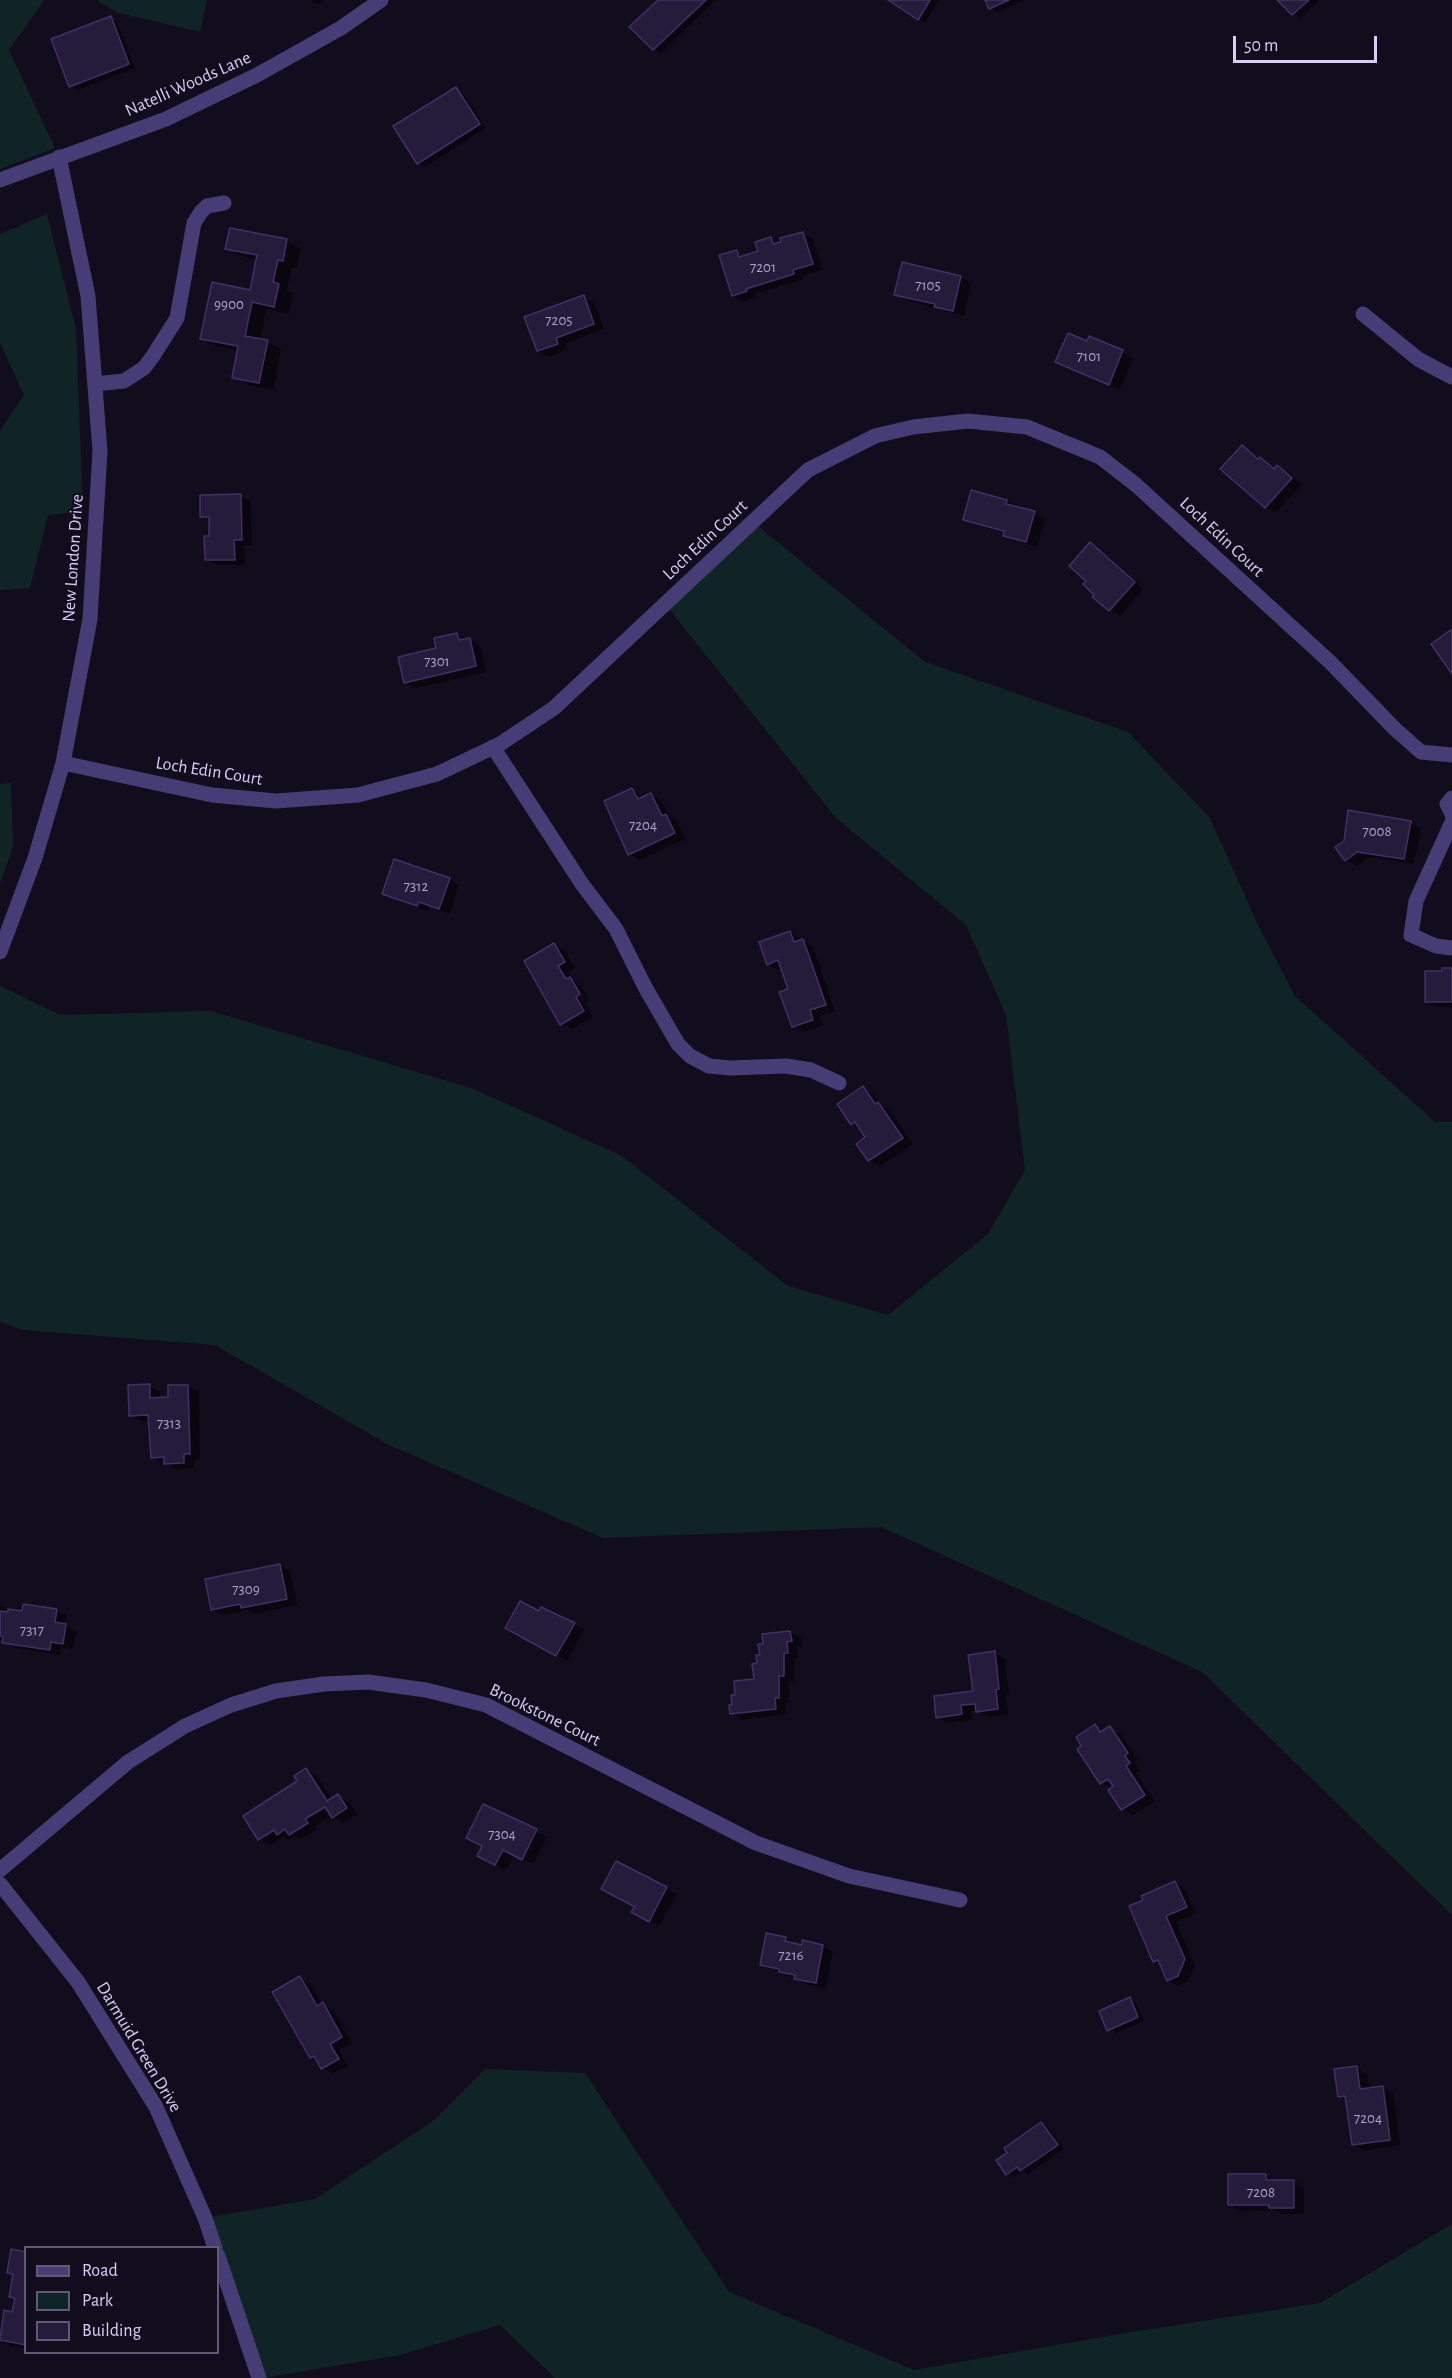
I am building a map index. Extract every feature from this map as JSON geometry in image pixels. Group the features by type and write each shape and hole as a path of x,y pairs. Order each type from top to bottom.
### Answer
{"street":[{"name":"Natelli Woods Lane","path":"0,180 166,119 257,75 341,28 381,0"},
{"name":"New London Drive","path":"0,952 35,858 63,763 90,619 100,451 88,296 59,157"},
{"path":"95,384 124,381 144,368 153,356 177,318 188,270 194,223 207,206 224,203"},
{"path":"1363,314 1418,359 1452,377"},
{"name":"Loch Edin Court","path":"63,763 212,795 276,801 358,795 437,774 493,747 554,708 808,470 875,436 913,427 968,421 1027,427 1100,457 1135,484 1330,662 1395,729 1421,752 1452,755"},
{"path":"493,747 582,884 616,929 645,987 678,1044 690,1056 710,1066 730,1068 786,1066 811,1070 839,1083"},
{"path":"1452,798 1447,804 1452,814"},
{"path":"1452,822 1416,901 1411,935 1436,946 1452,948"},
{"name":"Brookstone Court","path":"0,1870 128,1762 185,1726 231,1705 276,1691 324,1684 368,1682 426,1690 486,1705 756,1844 849,1876 960,1900"},
{"name":"Darmuid Green Drive","path":"0,1884 78,1982 156,2107 205,2218 215,2246"},
{"path":"219,2259 259,2378"}],"green space":[{"path":"0,0 44,0 9,50 55,148 0,169"},
{"path":"97,0 207,0 200,32 116,12"},
{"path":"47,214 76,329 83,511 48,515 30,588 0,590 0,431 24,395 0,343 0,234"},
{"path":"753,522 925,662 1128,732 1210,818 1258,925 1295,996 1435,1122 1452,1122 1452,1915 1202,1672 881,1527 603,1538 389,1445 215,1345 23,1330 0,1322 0,986 60,1015 211,1011 474,1089 622,1156 788,1286 888,1315 988,1234 1025,1170 1006,1015 966,925 836,818 665,604"},
{"path":"11,783 13,847 0,883 0,784"},
{"path":"485,2069 585,2073 729,2292 914,2370 1125,2333 1320,2303 1452,2224 1452,2378 555,2378 500,2325 400,2355 264,2378 219,2256 219,2246 215,2246 205,2218 315,2199 433,2121"}],"building":[{"path":"658,0 706,0 653,50 629,27"},
{"path":"888,0 930,0 918,20"},
{"path":"985,0 1009,0 989,9"},
{"path":"1277,0 1309,0 1292,15"},
{"path":"111,16 129,64 69,87 51,39"},
{"path":"456,87 480,124 417,164 393,126"},
{"path":"230,228 287,239 283,261 278,260 273,282 279,284 274,307 252,302 245,336 268,340 259,383 232,378 238,346 200,339 212,282 250,290 257,255 225,249"},
{"path":"803,232 813,264 793,270 794,274 746,289 747,291 732,296 719,255 737,250 739,257 758,251 755,242 771,237 773,244 781,242 780,238"},
{"path":"902,262 961,276 953,311 934,307 935,304 894,295"},
{"path":"584,295 594,324 556,338 558,344 537,351 524,317"},
{"path":"1068,333 1087,341 1089,336 1123,350 1109,385 1055,362"},
{"path":"1242,445 1258,459 1260,457 1274,469 1277,465 1292,478 1265,508 1220,469"},
{"path":"971,490 1007,500 1006,504 1035,511 1026,542 1003,536 1004,531 963,520"},
{"path":"241,494 242,540 234,540 235,560 205,560 204,536 209,536 209,517 200,517 200,495"},
{"path":"1090,542 1135,582 1109,611 1092,597 1094,595 1083,584 1086,581 1069,566"},
{"path":"1452,629 1452,674 1431,644"},
{"path":"457,633 459,640 470,638 476,666 404,683 398,657 436,648 434,638"},
{"path":"632,788 638,799 651,793 662,816 666,814 675,833 628,855 604,801"},
{"path":"1348,810 1411,821 1404,859 1357,852 1345,861 1335,847 1344,841"},
{"path":"394,859 450,878 439,909 419,902 417,906 382,894"},
{"path":"790,931 794,942 803,939 826,1005 810,1010 813,1020 792,1027 779,992 788,989 778,960 767,965 759,942"},
{"path":"554,943 565,962 558,966 566,979 570,977 580,994 576,997 584,1011 560,1025 524,961"},
{"path":"1442,968 1452,968 1452,1002 1425,1002 1425,971 1442,971"},
{"path":"863,1086 875,1104 878,1102 903,1138 868,1161 856,1144 865,1137 855,1122 851,1125 837,1104"},
{"path":"150,1384 150,1398 168,1397 168,1385 188,1385 190,1454 184,1454 184,1463 164,1464 164,1457 151,1458 148,1415 129,1416 128,1385"},
{"path":"280,1564 287,1599 241,1608 240,1604 211,1610 205,1579"},
{"path":"520,1601 539,1611 541,1607 575,1623 556,1656 505,1628"},
{"path":"23,1604 57,1609 55,1622 66,1624 63,1644 51,1642 50,1650 2,1643 0,1611 8,1612 8,1609 22,1611"},
{"path":"790,1631 792,1641 787,1642 788,1653 784,1653 784,1676 779,1676 779,1698 775,1698 776,1709 730,1714 731,1695 735,1695 734,1681 754,1679 752,1664 757,1663 756,1655 760,1655 758,1644 763,1644 762,1634"},
{"path":"995,1651 999,1689 996,1690 998,1709 976,1712 975,1704 961,1705 962,1714 936,1718 934,1696 973,1691 968,1655"},
{"path":"1095,1724 1100,1732 1110,1726 1128,1753 1125,1756 1130,1763 1126,1766 1145,1795 1121,1810 1108,1790 1113,1786 1108,1779 1100,1784 1077,1749 1081,1746 1076,1737"},
{"path":"306,1768 327,1801 338,1794 347,1808 332,1818 325,1807 305,1819 308,1823 289,1835 285,1829 277,1835 274,1830 258,1840 243,1816 297,1781 294,1776"},
{"path":"483,1804 537,1829 522,1860 503,1850 495,1865 477,1856 482,1846 466,1838"},
{"path":"616,1861 667,1887 649,1922 631,1912 635,1907 601,1889"},
{"path":"1175,1881 1187,1907 1166,1916 1185,1959 1178,1976 1167,1981 1158,1960 1153,1962 1129,1906 1143,1900 1141,1896"},
{"path":"766,1933 786,1937 785,1941 802,1945 802,1940 823,1945 816,1983 794,1979 795,1975 760,1965"},
{"path":"300,1976 317,2006 323,2002 342,2037 330,2044 339,2059 321,2069 314,2056 310,2058 272,1992"},
{"path":"1130,1997 1138,2017 1107,2031 1099,2011"},
{"path":"1357,2066 1360,2089 1383,2086 1390,2140 1352,2145 1345,2096 1338,2097 1334,2069"},
{"path":"1041,2122 1058,2145 1020,2171 1017,2167 1006,2175 996,2160 1007,2153 1004,2148"},
{"path":"1228,2174 1266,2174 1266,2180 1294,2180 1294,2208 1269,2208 1269,2205 1228,2205"},
{"path":"11,2249 24,2252 24,2345 0,2340 4,2310 12,2312 15,2298 9,2297 13,2274 7,2273"}]}
